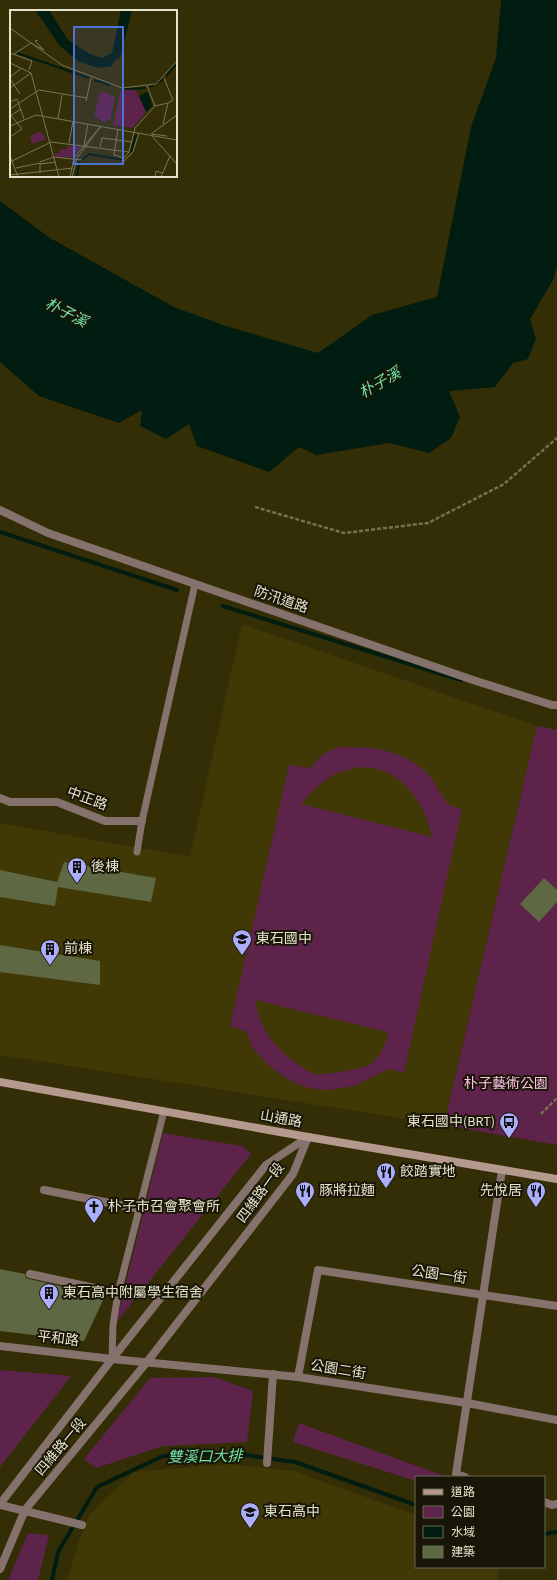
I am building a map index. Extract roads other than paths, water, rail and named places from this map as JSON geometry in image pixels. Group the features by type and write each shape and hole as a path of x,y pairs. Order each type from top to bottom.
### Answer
{"main road":[{"name":"山通路","path":"0,1082 308,1137 557,1179"}],"street":[{"name":"防汛道路","path":"0,510 48,533 473,680 552,705 557,705"},
{"name":"中正路","path":"0,798 10,802 57,802 105,821 142,821"},
{"name":"四維路一段","path":"0,1505 112,1359 266,1165 308,1137"},
{"name":"四維路一段","path":"0,1569 25,1510 148,1362 293,1174 308,1137"},
{"path":"462,1476 456,1474 502,1170"},
{"path":"44,1190 140,1209"},
{"name":"公園一街","path":"298,1377 318,1270 557,1306"},
{"path":"30,1274 118,1293"},
{"name":"平和路","path":"0,1346 112,1359"},
{"name":"公園二街","path":"112,1359 298,1377 467,1402 557,1420"},
{"path":"267,1463 273,1374"},
{"path":"545,1502 552,1505 557,1504"},
{"path":"0,1505 82,1525"}],"lane":[{"path":"137,852 142,821 196,584"},
{"path":"112,1359 113,1325 118,1293 164,1111"}],"water":[{"name":"朴子溪","path":"501,0 557,0 557,265 554,278 530,319 536,339 528,359 513,363 495,387 449,391 460,417 451,438 429,453 389,443 316,455 299,447 269,472 197,446 189,424 166,439 140,426 142,410 119,423 39,396 0,362 0,201 50,238 174,307 226,326 318,353 372,315 437,297 471,127 496,58"}],"waterway":[{"path":"0,532 177,590"},
{"path":"223,606 461,680"},
{"name":"雙溪口大排","path":"52,1580 58,1552 97,1487 163,1456 238,1454 295,1462 415,1505"},
{"name":"雙溪口大排","path":"545,1534 557,1532"}],"place":[{"name":"後棟","path":"77,884"},
{"name":"東石國中","path":"242,956"},
{"name":"前棟","path":"50,966"},
{"name":"東石國中(BRT)","path":"509,1139"},
{"name":"餃踏實地","path":"386,1189"},
{"name":"豚將拉麵","path":"305,1208"},
{"name":"先悅居","path":"536,1208"},
{"name":"朴子市召會聚會所","path":"94,1224"},
{"name":"東石高中附屬學生宿舍","path":"49,1310"},
{"name":"東石高中","path":"250,1529"}],"park label":[{"name":"朴子藝術公園","path":"506,1084"}]}
